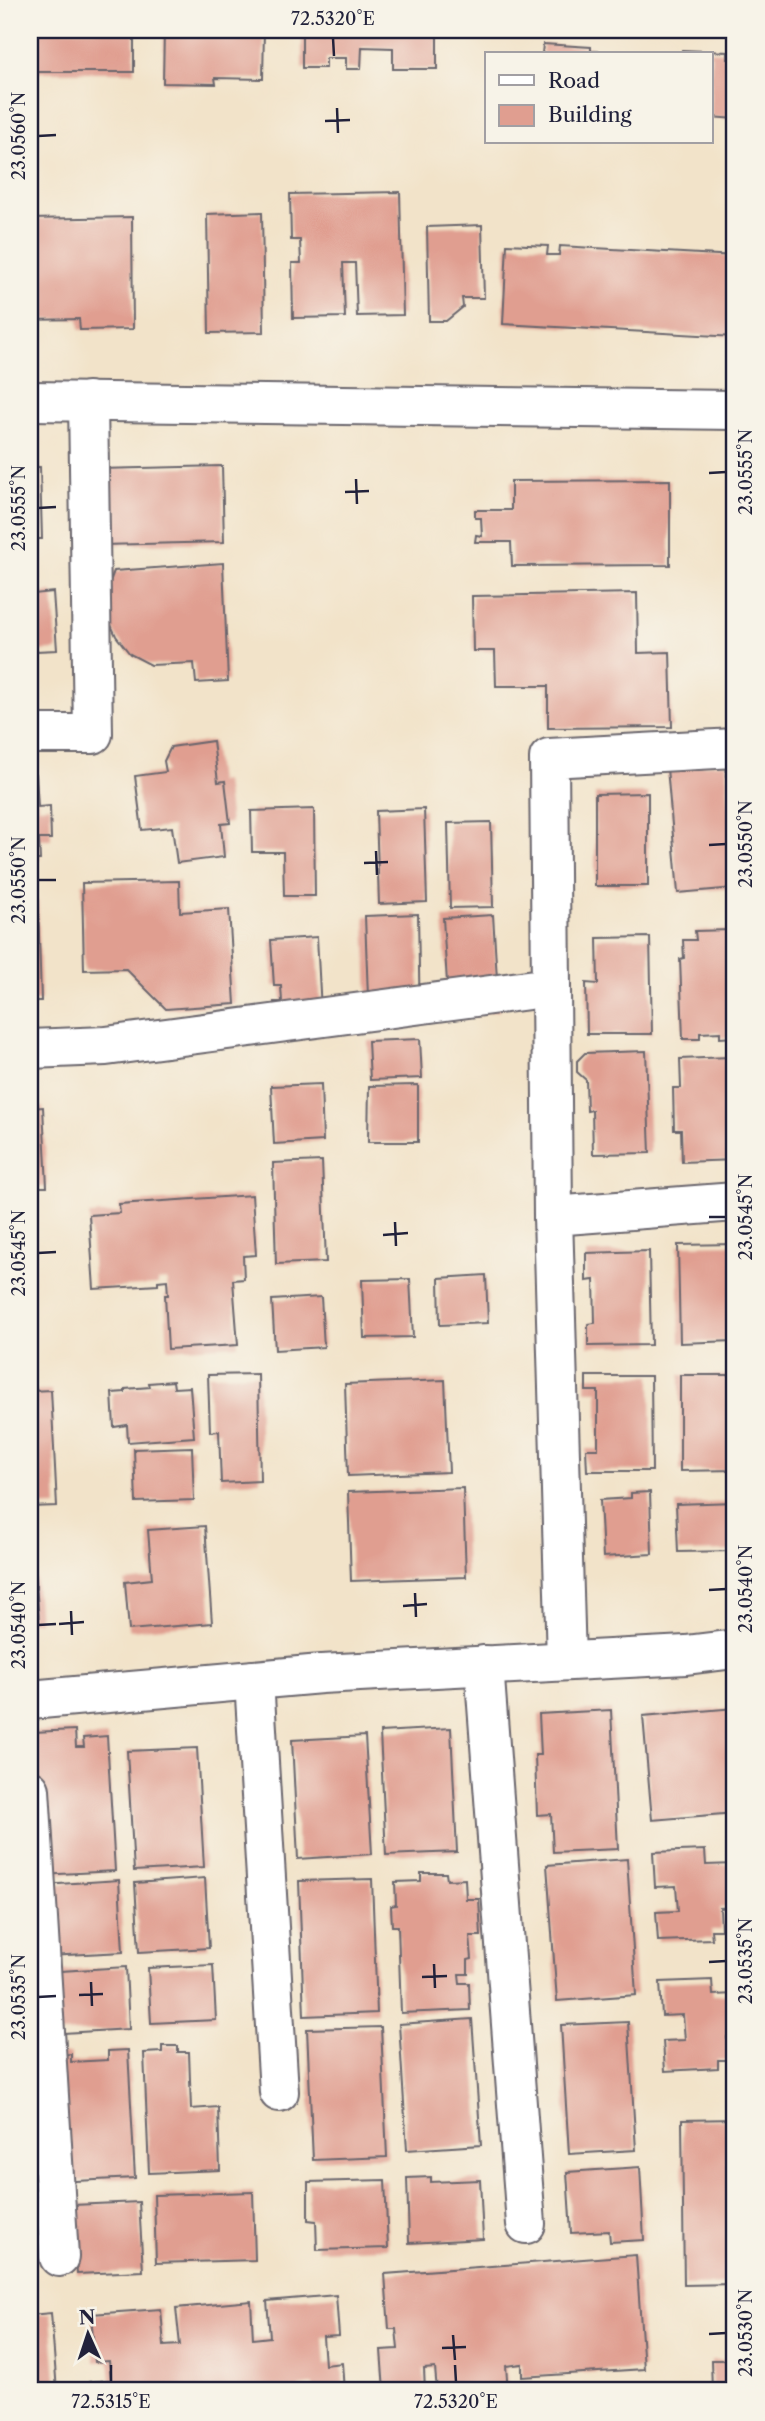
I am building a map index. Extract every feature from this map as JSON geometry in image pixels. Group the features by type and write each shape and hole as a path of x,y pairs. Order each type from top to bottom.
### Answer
{"street":[{"path":"30,401 735,410"},
{"path":"30,734 93,734 88,401"},
{"path":"565,1661 553,1216 548,758 735,748"},
{"path":"30,1049 106,1046 551,987"},
{"path":"553,1216 735,1202"},
{"path":"30,1700 254,1680 686,1655 735,1649"},
{"path":"484,1665 526,2224"},
{"path":"254,1680 279,2092"},
{"path":"30,1790 60,2257"}],"building":[{"path":"30,30 134,30 134,72 30,72"},
{"path":"164,30 264,30 263,79 215,78 216,84 163,83"},
{"path":"302,30 437,30 437,69 393,69 393,48 362,47 361,69 346,69 346,58 326,58 326,68 302,68"},
{"path":"543,44 591,47 591,51 623,52 542,52"},
{"path":"682,50 728,52 727,59 735,59 735,119 712,117 712,52"},
{"path":"400,192 403,315 357,316 355,263 343,263 345,317 293,318 292,263 301,263 300,240 291,240 290,194"},
{"path":"262,212 264,332 209,333 207,214"},
{"path":"132,217 133,329 80,330 79,319 30,320 30,219"},
{"path":"482,225 484,298 462,298 463,307 446,321 429,321 427,227"},
{"path":"507,244 548,246 547,255 559,255 560,246 735,256 735,337 503,324"},
{"path":"222,466 224,542 102,545 100,469"},
{"path":"30,467 40,467 42,539 30,539"},
{"path":"670,480 670,565 512,566 511,542 475,542 476,535 482,536 481,518 475,518 475,510 511,510 511,481"},
{"path":"223,563 228,681 196,683 194,663 151,665 130,654 116,636 107,616 106,593 114,571"},
{"path":"30,587 34,587 34,594 53,592 57,650 36,651 36,657 30,658"},
{"path":"637,593 638,653 670,652 672,727 548,728 548,686 496,686 495,651 473,651 472,596"},
{"path":"213,741 218,782 225,781 230,823 221,824 224,857 177,863 172,827 142,830 135,776 166,772 164,761 171,747"},
{"path":"726,763 735,888 678,893 667,768"},
{"path":"30,774 36,774 38,807 50,806 51,839 39,839 40,860 30,860"},
{"path":"648,793 648,886 595,886 595,794"},
{"path":"314,809 315,896 284,896 283,852 252,852 251,811"},
{"path":"424,809 427,902 379,904 376,811"},
{"path":"491,822 493,907 450,908 448,823"},
{"path":"179,881 180,912 229,909 235,1004 166,1009 126,969 84,970 82,883"},
{"path":"38,901 41,1001 30,1001 30,902"},
{"path":"418,914 420,1023 369,1024 365,916"},
{"path":"493,915 499,1011 449,1015 443,918"},
{"path":"730,930 735,1037 720,1038 720,1032 700,1033 700,1039 683,1039 680,959 684,958 683,940 696,940 695,931"},
{"path":"317,937 322,1029 276,1032 274,1002 282,1002 281,986 274,986 271,940"},
{"path":"650,937 652,1034 587,1034 586,983 598,984 597,938"},
{"path":"420,1039 422,1078 370,1080 368,1041"},
{"path":"646,1051 650,1153 593,1154 592,1110 587,1111 586,1080 577,1072 577,1061 585,1053"},
{"path":"730,1057 735,1160 682,1162 681,1130 674,1130 673,1088 681,1088 680,1059"},
{"path":"321,1084 323,1141 274,1144 271,1086"},
{"path":"418,1085 418,1142 368,1142 369,1086"},
{"path":"43,1107 47,1187 30,1187 30,1108"},
{"path":"322,1161 326,1262 276,1264 273,1163"},
{"path":"252,1195 256,1255 243,1256 244,1279 233,1280 238,1345 168,1349 165,1295 168,1295 167,1280 158,1281 158,1285 94,1289 89,1215 120,1213 119,1204"},
{"path":"735,1244 735,1341 680,1343 678,1245"},
{"path":"649,1251 651,1345 588,1346 588,1324 595,1323 594,1280 586,1281 586,1253"},
{"path":"486,1275 488,1323 440,1325 439,1278"},
{"path":"410,1279 413,1337 364,1338 362,1280"},
{"path":"321,1297 324,1347 275,1350 272,1300"},
{"path":"258,1374 260,1481 221,1483 219,1431 210,1432 208,1375"},
{"path":"680,1375 734,1375 735,1470 680,1471"},
{"path":"586,1376 651,1376 652,1471 587,1471 586,1449 598,1449 598,1391 586,1391"},
{"path":"445,1380 449,1472 348,1476 345,1384"},
{"path":"173,1381 174,1388 190,1387 194,1437 128,1442 127,1425 114,1427 112,1393 150,1387 149,1383"},
{"path":"51,1390 57,1506 30,1507 30,1391"},
{"path":"192,1447 194,1500 136,1502 134,1449"},
{"path":"463,1488 466,1577 351,1581 348,1492"},
{"path":"650,1492 652,1554 603,1557 600,1500 631,1498 631,1493"},
{"path":"735,1502 735,1551 678,1552 676,1504"},
{"path":"205,1526 212,1623 129,1630 125,1582 152,1579 148,1530"},
{"path":"30,1536 39,1621 30,1622"},
{"path":"735,1708 735,1813 652,1820 643,1716"},
{"path":"611,1710 618,1849 553,1852 551,1814 537,1815 535,1755 541,1755 539,1714"},
{"path":"451,1728 457,1852 386,1855 380,1732"},
{"path":"75,1730 76,1747 84,1747 83,1738 107,1736 115,1871 41,1875 33,1732"},
{"path":"365,1736 372,1854 298,1859 292,1740"},
{"path":"197,1748 204,1867 134,1871 127,1751"},
{"path":"705,1850 706,1865 735,1864 735,1907 720,1908 721,1930 711,1930 712,1939 658,1941 656,1912 678,1911 676,1886 655,1887 653,1852"},
{"path":"627,1859 636,1995 557,2001 547,1865"},
{"path":"421,1873 446,1873 447,1880 465,1879 466,1899 479,1899 481,1936 470,1936 472,1959 468,1960 468,1974 459,1974 460,1983 469,1983 470,2010 401,2013 398,1926 392,1926 391,1906 396,1905 395,1882 421,1881"},
{"path":"205,1878 209,1948 139,1952 135,1883"},
{"path":"372,1879 377,2013 304,2016 299,1881"},
{"path":"119,1880 123,1952 48,1956 44,1885"},
{"path":"213,1965 216,2020 151,2023 148,1968"},
{"path":"126,1967 129,2029 47,2034 44,1972"},
{"path":"712,1980 713,1995 735,1994 735,2036 727,2037 728,2060 718,2060 718,2068 665,2071 663,2041 685,2040 683,2015 662,2016 660,1982"},
{"path":"472,2019 481,2145 407,2150 399,2024"},
{"path":"628,2022 636,2150 569,2154 561,2025"},
{"path":"381,2027 387,2157 313,2160 307,2029"},
{"path":"162,2046 178,2046 178,2052 189,2052 191,2109 218,2107 220,2170 149,2173 144,2053 162,2052"},
{"path":"128,2050 135,2178 56,2182 52,2055 71,2054 71,2062 108,2060 108,2051"},
{"path":"735,2119 735,2284 684,2285 682,2120"},
{"path":"640,2167 644,2240 610,2242 609,2231 571,2233 567,2172"},
{"path":"431,2177 431,2182 480,2180 483,2239 409,2243 407,2178"},
{"path":"385,2180 388,2248 317,2250 316,2221 308,2220 308,2182"},
{"path":"253,2192 255,2260 156,2263 154,2195"},
{"path":"139,2202 143,2271 77,2274 73,2205"},
{"path":"636,2255 644,2369 522,2377 522,2364 506,2366 508,2391 437,2391 435,2368 424,2369 425,2391 384,2391 381,2350 398,2349 396,2329 389,2329 385,2274"},
{"path":"336,2295 339,2336 323,2337 325,2365 342,2363 344,2391 314,2391 313,2385 299,2387 299,2391 90,2391 89,2382 111,2380 109,2361 95,2362 91,2314 161,2309 164,2346 180,2345 176,2308 251,2301 253,2339 270,2337 267,2301"},
{"path":"51,2313 57,2391 30,2391 30,2315"},
{"path":"711,2360 735,2360 735,2391 712,2391"}]}
